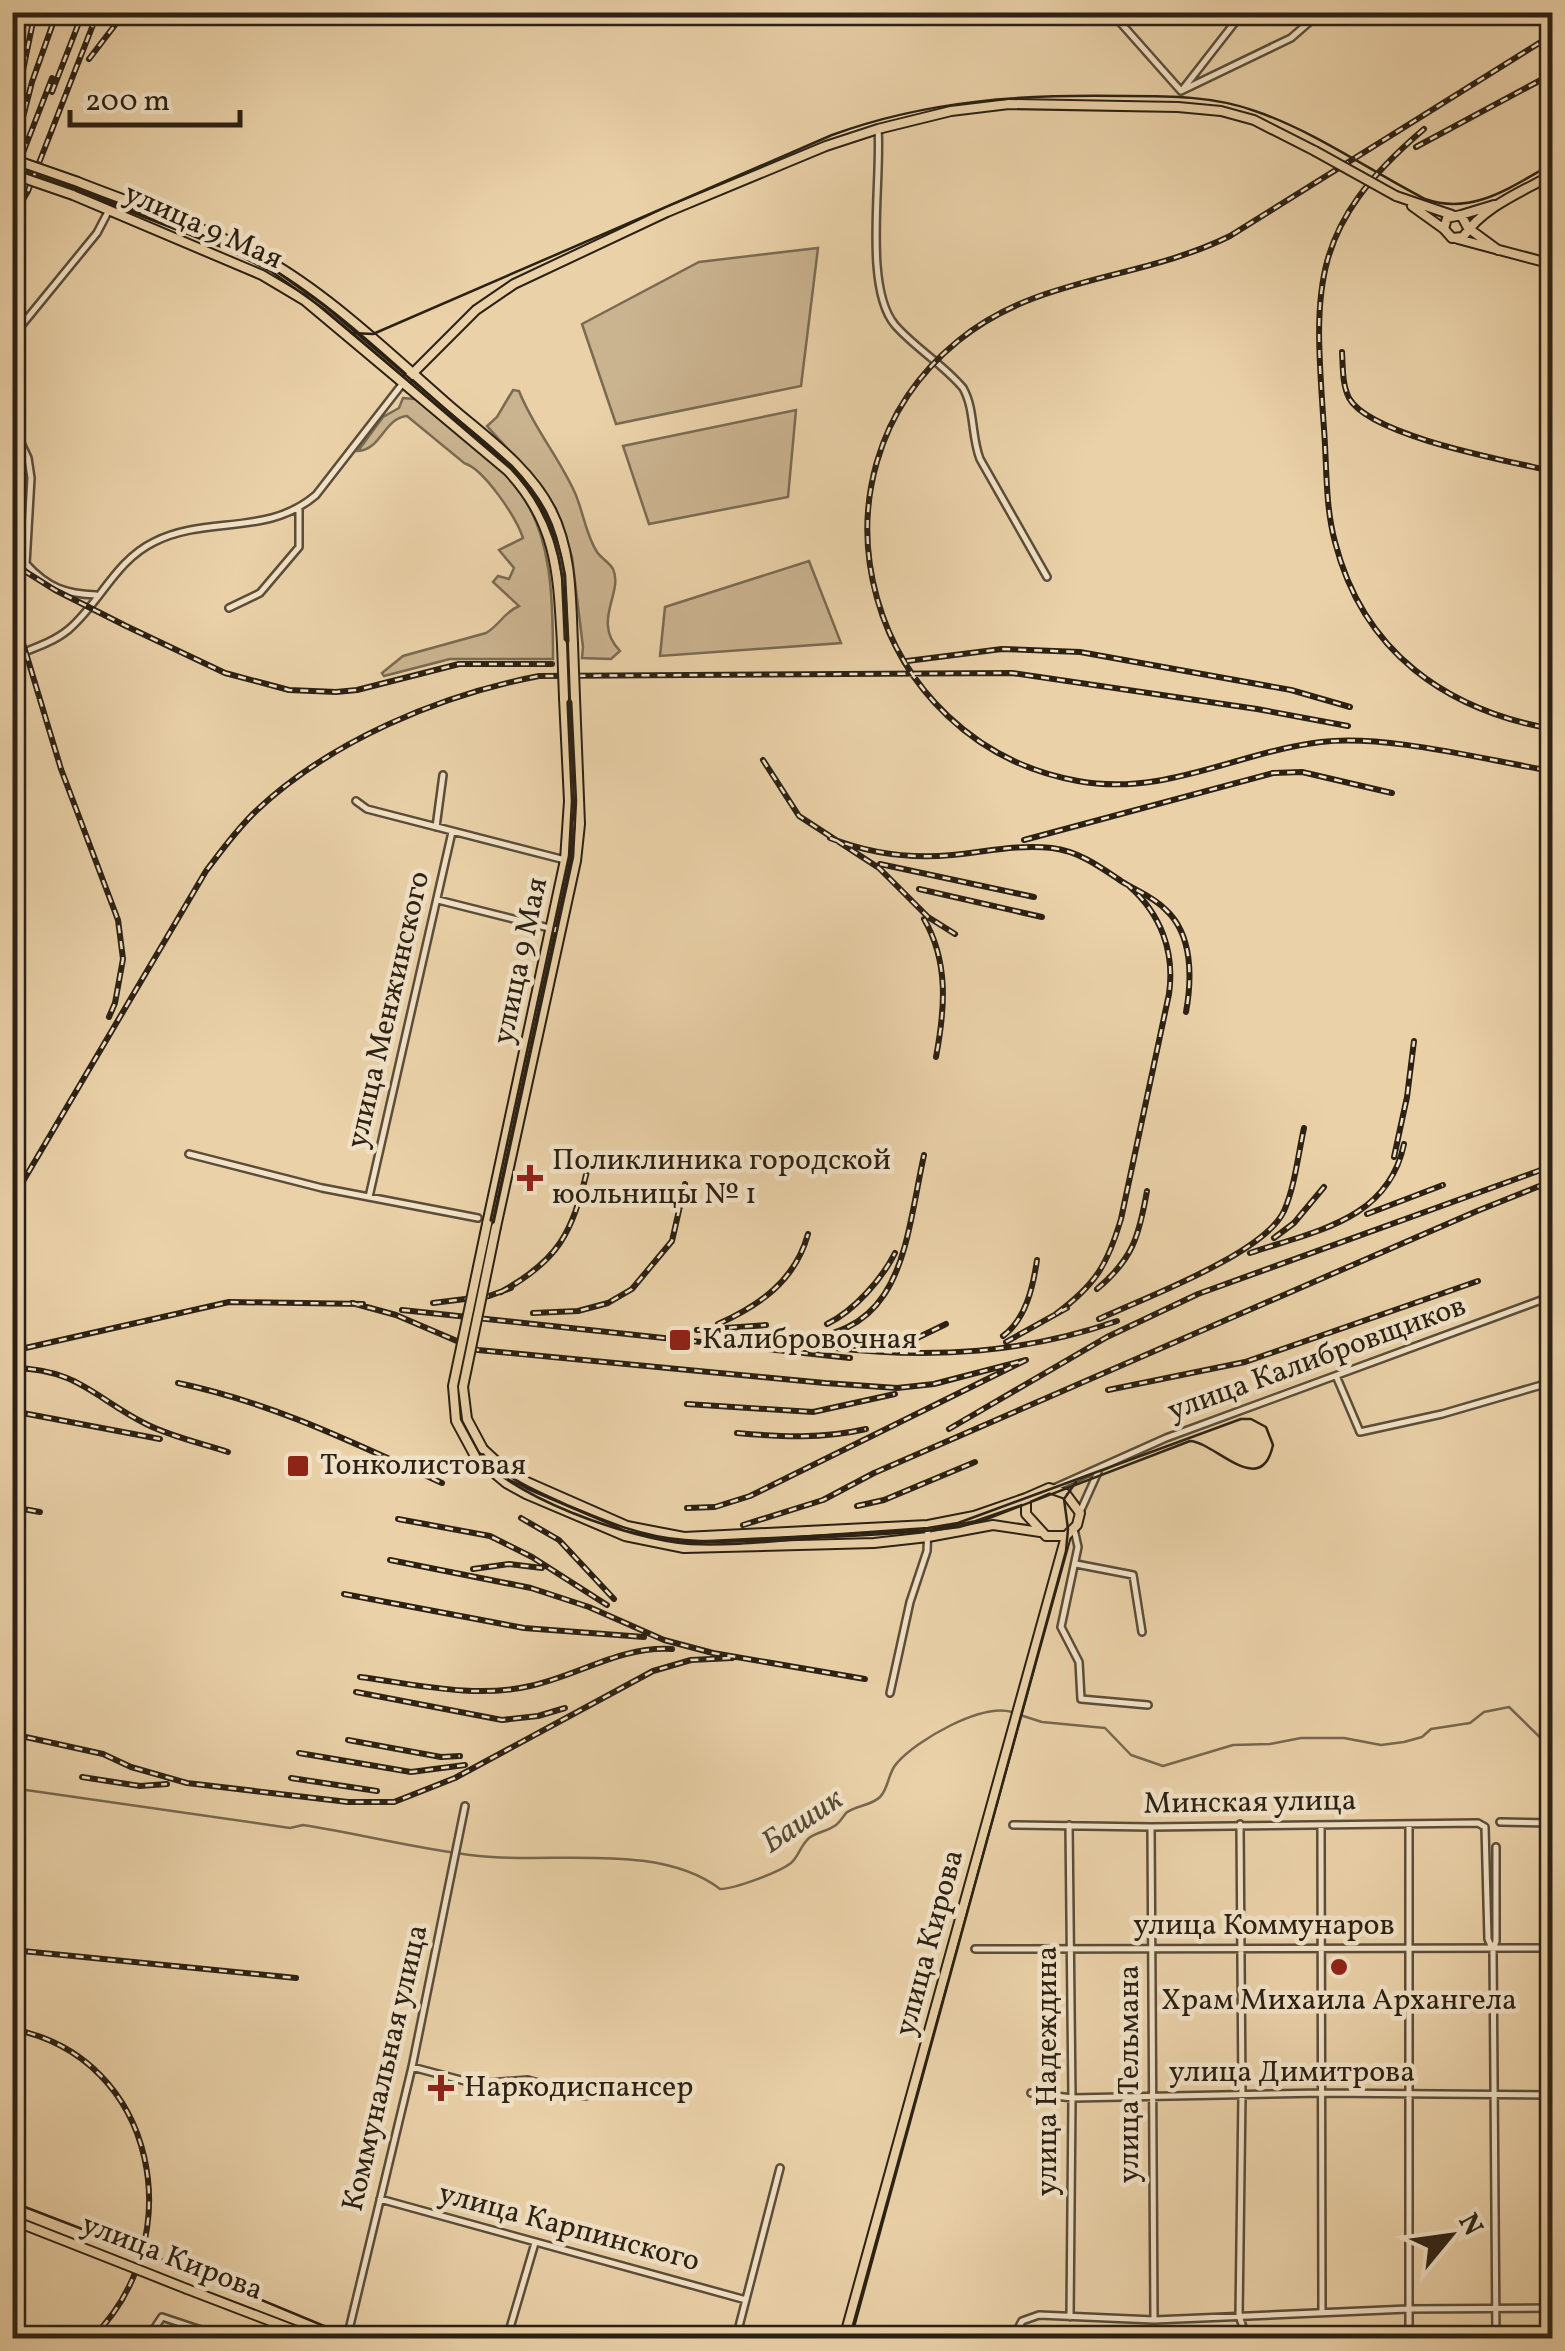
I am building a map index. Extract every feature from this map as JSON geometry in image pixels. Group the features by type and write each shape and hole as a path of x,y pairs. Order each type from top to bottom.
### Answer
{"main road":[{"path":"403,382 476,310 529,276 667,212 878,128 951,111 1009,104 1178,107 1221,111 1254,120 1396,196 1447,234 1552,264"},
{"name":"улица 9 Мая","path":"12,159 241,247 276,266 312,291 500,448 540,490 561,534 567,558 573,644 580,824 453,1386 456,1421 476,1458 526,1494 600,1526 657,1544 710,1549 874,1543 928,1538 992,1525 1043,1534"},
{"name":"улица 9 Мая","path":"12,174 72,195 262,275 304,300 491,456 530,497 556,560 562,644 569,801 556,930"},
{"path":"1458,239 1498,204 1552,175"},
{"path":"1396,196 1456,215 1498,250"},
{"path":"1444,229 1447,218 1498,204"},
{"name":"улица 9 Мая","path":"492,1226 463,1387 467,1419 483,1450 511,1475 627,1526 658,1534 696,1537 928,1525 974,1516 1026,1498"},
{"path":"1058,1558 1026,1514 1026,1498 1054,1488 1074,1501 1080,1512"},
{"name":"улица Кирова","path":"844,2338 1058,1558 1080,1512"},
{"path":"1043,1534 1070,1532"},
{"name":"улица Кирова","path":"12,2220 316,2338"}],"street":[{"path":"1111,12 1181,91"},
{"path":"1178,107 1181,91 1243,12"},
{"path":"1181,91 1291,38 1321,12"},
{"path":"878,128 881,298 894,324 963,388 980,459 1047,577"},
{"path":"12,337 97,233 109,210"},
{"path":"12,657 70,629 132,556 157,540 278,518 299,508 316,494 403,382"},
{"path":"12,424 28,458 30,478 26,564 74,596 96,595"},
{"path":"229,608 260,593 298,546 299,508"},
{"path":"436,828 443,775"},
{"path":"356,800 367,809 565,860"},
{"name":"улица Менжинского","path":"369,1197 452,832"},
{"path":"437,900 556,930"},
{"path":"190,1154 369,1197 478,1218"},
{"name":"улица Калибровщиков","path":"1054,1488 1166,1438 1552,1296"},
{"path":"1337,1378 1360,1432 1442,1414 1552,1382"},
{"path":"1080,1512 1099,1470"},
{"path":"890,1693 928,1525"},
{"path":"1070,1532 1078,1547 1062,1627 1079,1662 1080,1700 1148,1705"},
{"path":"1076,1564 1134,1575 1142,1632"},
{"name":"Коммунальная улица","path":"347,2338 412,2066 465,1806"},
{"name":"Минская улица","path":"1013,1824 1151,1827 1478,1822 1485,1827 1487,1865"},
{"path":"1500,1822 1552,1823"},
{"path":"1240,1824 1239,2316 1247,2338"},
{"path":"1320,1824 1322,2312"},
{"path":"1408,2338 1410,1824"},
{"name":"улица Надеждина","path":"1069,1825 1070,2317"},
{"name":"улица Тельмана","path":"1151,1827 1154,2320"},
{"path":"1496,1847 1496,2338"},
{"path":"1493,1950 1488,1939 1487,1865 1496,1865"},
{"name":"улица Коммунаров","path":"975,1949 1552,1948"},
{"path":"412,2066 476,2084 528,2080 584,2096 594,2094"},
{"name":"улица Димитрова","path":"1032,2093 1072,2098 1321,2093 1552,2096"},
{"path":"736,2338 780,2168"},
{"name":"улица Карпинского","path":"380,2199 746,2300"},
{"path":"508,2338 535,2243"},
{"path":"1013,2338 1022,2321 1036,2315 1154,2320 1408,2309 1552,2308"},
{"path":"148,2338 162,2316 226,2338"},
{"path":"349,2330 372,2338"}],"shaded area":[{"path":"818,248 801,386 616,424 582,324 699,262"},
{"path":"513,390 519,391 569,480 593,545 613,569 615,588 608,629 620,651 611,659 582,658 572,557 555,508 543,488 487,426"},
{"path":"403,398 415,399 476,447 508,477 529,506 548,570 553,659 450,659 384,676 382,673 403,656 486,633 519,606 493,582 498,576 509,579 514,568 499,550 523,538 507,507 481,474 407,416 393,422 372,445 358,451 383,417 399,408"},
{"path":"796,410 788,497 649,524 623,446"},
{"path":"809,561 841,643 660,656 665,607"}],"waterway":[{"name":"Башик","path":"1020,1715 1042,1722 1105,1728 1131,1755 1163,1766 1233,1745 1301,1738 1344,1738 1381,1745 1404,1742 1422,1737 1431,1729 1470,1723 1484,1712 1509,1707 1552,1749"},
{"name":"Башик","path":"12,1788 290,1828 303,1825 479,1856 636,1860 695,1874 720,1889 757,1879 791,1863 809,1838 836,1825 850,1810 880,1797 897,1763 934,1734 984,1713 1012,1712"}],"tram line":[{"path":"352,333 373,334 832,135 940,107 1013,98 1088,96 1224,102 1299,129 1425,199 1443,203 1459,204 1492,196 1552,164"},
{"path":"12,163 218,243 273,269 326,307 512,466 532,490 553,530 565,575 576,801 573,857 461,1372 460,1400 465,1423 487,1459 523,1484 611,1523 654,1536 710,1541 958,1523 1241,1419 1251,1419 1266,1427 1273,1445 1267,1461 1258,1468 1248,1468 1190,1441 959,1527 705,1544 665,1541 571,1512 539,1498 487,1464 462,1428 457,1401 458,1372 569,856 572,801 562,576 551,532 530,492 510,468 324,309 272,272 227,249 12,166"},
{"path":"851,2338 1066,1551 1064,1499 1076,1482"},
{"path":"12,2202 353,2338"}],"railway":[{"path":"21,80 35,12"},
{"path":"21,125 57,12"},
{"path":"52,92 83,12"},
{"path":"12,219 28,191 98,12"},
{"path":"89,59 125,12"},
{"path":"1552,35 1230,236 1195,251 1021,303 958,341 907,397 877,462 867,530 877,598 904,661 948,716 1006,757 1078,781 1141,783 1290,747 1347,740 1436,749 1552,771"},
{"path":"1416,147 1552,74"},
{"path":"12,181 52,78"},
{"path":"1424,129 1386,164 1358,198 1339,230 1327,263 1319,336 1332,528 1348,581 1366,615 1414,670 1477,707 1552,729"},
{"path":"1342,352 1349,398 1362,412 1383,424 1474,454 1552,471"},
{"path":"12,559 55,590 225,673 289,690 357,690 459,664 552,664"},
{"path":"12,607 61,769 118,920 123,959 109,1017"},
{"path":"907,661 1002,649 1080,652 1291,690 1350,707"},
{"path":"12,1200 206,871 236,832 285,786 318,763 388,724 463,695 539,676 1012,673 1348,726"},
{"path":"12,741 23,714 23,677"},
{"path":"763,760 799,816 879,868 928,917 955,934"},
{"path":"1024,840 1273,773 1302,772 1392,793"},
{"path":"830,838 859,848 905,855 937,856 1027,847 1052,848 1079,856 1156,901 1175,920 1188,958 1186,1012"},
{"path":"880,864 1034,897"},
{"path":"1056,1314 1090,1284 1116,1235 1169,994 1170,963 1163,935 1150,909 1129,886"},
{"path":"919,889 1042,917"},
{"path":"924,919 938,952 943,986 936,1057"},
{"path":"1394,1157 1414,1041"},
{"path":"1099,1319 1229,1259 1272,1227 1288,1201 1304,1128"},
{"path":"1250,1253 1323,1229 1365,1207 1395,1170 1404,1144"},
{"path":"785,1340 824,1336 854,1324 876,1305 892,1282 903,1254 924,1155"},
{"path":"949,1429 1107,1337 1198,1294 1552,1166"},
{"path":"501,1292 537,1268 560,1243 575,1212 587,1171"},
{"path":"743,1525 823,1500 874,1473 1552,1181"},
{"path":"533,1313 578,1311 608,1303 632,1289 672,1241 685,1184"},
{"path":"1367,1214 1443,1185"},
{"path":"1274,1238 1294,1223 1324,1187"},
{"path":"1097,1289 1127,1257 1147,1191"},
{"path":"718,1324 774,1290 794,1265 808,1234"},
{"path":"827,1324 866,1293 895,1253"},
{"path":"1003,1336 1023,1312 1037,1260"},
{"path":"1108,1390 1245,1362 1478,1281"},
{"path":"433,1303 489,1296 511,1288"},
{"path":"12,1351 229,1302 363,1304"},
{"path":"352,1303 396,1315 478,1350 825,1383 897,1388 934,1384 1026,1360 750,1496 715,1507 687,1508"},
{"path":"1006,1342 1067,1308"},
{"path":"402,1310 850,1358"},
{"path":"836,1348 908,1353 978,1351 1048,1340 1117,1321"},
{"path":"887,1347 946,1324"},
{"path":"697,1330 766,1325"},
{"path":"12,1368 69,1379 156,1429 228,1452"},
{"path":"178,1383 280,1413 442,1483"},
{"path":"687,1404 813,1412 895,1394"},
{"path":"12,1411 160,1439"},
{"path":"737,1433 802,1436 866,1429"},
{"path":"12,1447 16,1448"},
{"path":"857,1506 884,1500 975,1462"},
{"path":"12,1507 40,1512"},
{"path":"521,1518 559,1540 614,1599"},
{"path":"398,1519 490,1536 532,1557 607,1605"},
{"path":"390,1560 531,1588 589,1607 664,1640 713,1653 865,1679"},
{"path":"473,1569 509,1564 542,1568"},
{"path":"344,1594 524,1628 644,1637"},
{"path":"360,1677 445,1689 509,1690 635,1652 672,1649"},
{"path":"12,1734 103,1754 131,1767 187,1783 348,1802 394,1802 455,1778 653,1671 691,1660 732,1658"},
{"path":"356,1692 502,1720 565,1708"},
{"path":"348,1740 441,1757 460,1756"},
{"path":"299,1753 411,1772 465,1765"},
{"path":"82,1777 140,1786 167,1784"},
{"path":"291,1778 377,1791"},
{"path":"12,1950 296,1978"},
{"path":"12,2029 62,2046 100,2075 128,2113 144,2157 149,2205 142,2252 123,2298 92,2338"}],"place":[{"name":"Поликлиника городской юольницы № 1","path":"530,1178"},
{"name":"Калибровочная","path":"680,1340"},
{"name":"Тонколистовая","path":"298,1466"},
{"name":"Храм Михаила Архангела","path":"1339,1967"},
{"name":"Наркодиспансер","path":"441,2088"}]}
